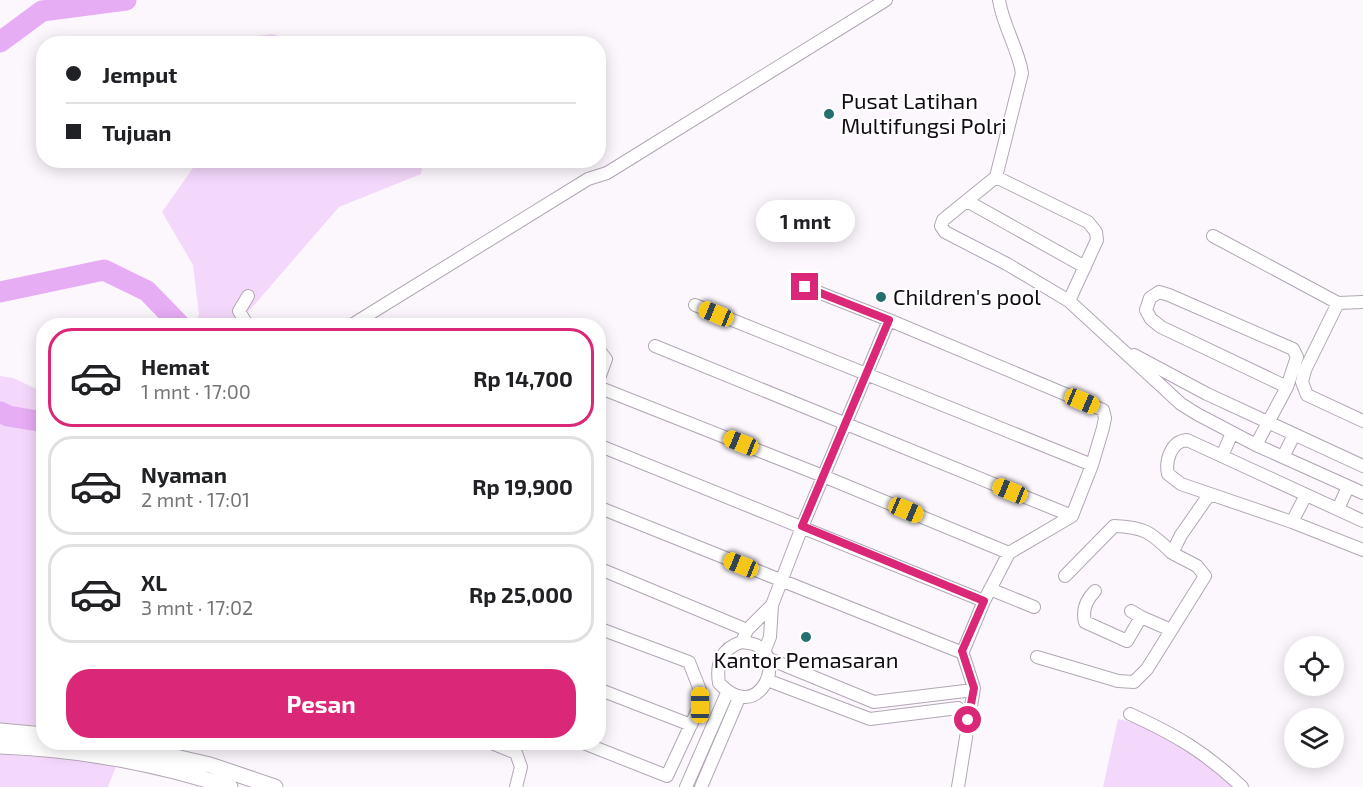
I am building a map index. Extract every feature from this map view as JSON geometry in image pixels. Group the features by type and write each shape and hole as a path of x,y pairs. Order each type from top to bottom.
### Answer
{"main road":[{"path":"0,731 36,734"},
{"path":"0,746 36,750"},
{"path":"39,750 127,759 230,787"},
{"path":"149,750 210,765 275,787"}],"street":[{"path":"363,318 588,179 607,173 886,0"},
{"path":"999,0 1001,14 1020,60 1022,74 996,177 945,218 942,230 1008,264 1070,301 1181,404 1256,445 1363,493"},
{"path":"996,177 1093,226 1098,237 1070,301"},
{"path":"967,201 1085,267"},
{"path":"1213,236 1338,303 1363,302"},
{"path":"805,287 1103,410 1105,418 1103,428 1092,465 1072,516 1009,553 962,651 974,688 957,787"},
{"path":"1256,445 1287,387 1297,357 1293,349 1169,295 1159,292 1150,298 1146,310 1161,327 1287,387"},
{"path":"243,318 239,311 248,296"},
{"path":"1338,303 1305,370 1302,382 1307,395 1363,421"},
{"path":"695,306 1092,465"},
{"path":"889,320 802,526 772,605 766,655 770,668 767,680 764,686 749,697 739,698 727,693 718,683 717,672 721,656 727,649 742,642 756,645 766,655 874,702 964,691"},
{"path":"655,346 1072,516"},
{"path":"1119,348 1208,394 1363,466"},
{"path":"606,390 1009,553"},
{"path":"1222,456 1232,433"},
{"path":"1283,457 1294,435"},
{"path":"1363,521 1187,440 1183,440 1174,447 1167,461 1168,474 1181,484 1292,522 1363,550"},
{"path":"606,449 984,601"},
{"path":"1338,509 1348,487"},
{"path":"1172,553 1181,535 1209,495"},
{"path":"1292,522 1306,495"},
{"path":"606,510 781,582 962,651"},
{"path":"1037,657 1118,681 1134,682 1147,669 1205,576 1197,567 1172,553 1155,536 1137,527 1114,526 1065,576"},
{"path":"606,571 747,630"},
{"path":"990,589 1034,607"},
{"path":"1095,591 1083,612 1085,622 1127,641 1136,614 1171,630"},
{"path":"742,642 747,630 772,605"},
{"path":"601,750 667,776 700,705 700,690 688,663 606,631"},
{"path":"694,676 717,672"},
{"path":"767,680 870,719 958,708"},
{"path":"606,692 691,725"},
{"path":"686,787 727,693"},
{"path":"701,787 739,698"},
{"path":"870,719 874,702"},
{"path":"1130,714 1186,742 1216,762 1242,787"},
{"path":"509,750 516,753 521,766 516,787"}],"shaded area":[{"path":"272,34 280,36 256,36"},
{"path":"193,168 422,168 421,174 339,207 243,318 197,318 199,315 193,265 162,212"},
{"path":"0,376 13,378 36,389 36,750 122,750 108,787 0,787"},
{"path":"1118,719 1137,723 1208,761 1238,787 1103,787"}],"waterway":[{"path":"0,42 42,11 126,0"},
{"path":"0,292 104,270 147,291 173,318"},
{"path":"0,412 8,416 36,421"}],"place":[{"name":"Pusat Latihan Multifungsi Polri","path":"829,114"},
{"name":"Children's pool","path":"881,297"},
{"name":"Kantor Pemasaran","path":"806,637"}],"route":[{"path":"805,287 889,320 802,526 984,601 962,651 974,688 968,720"}]}
